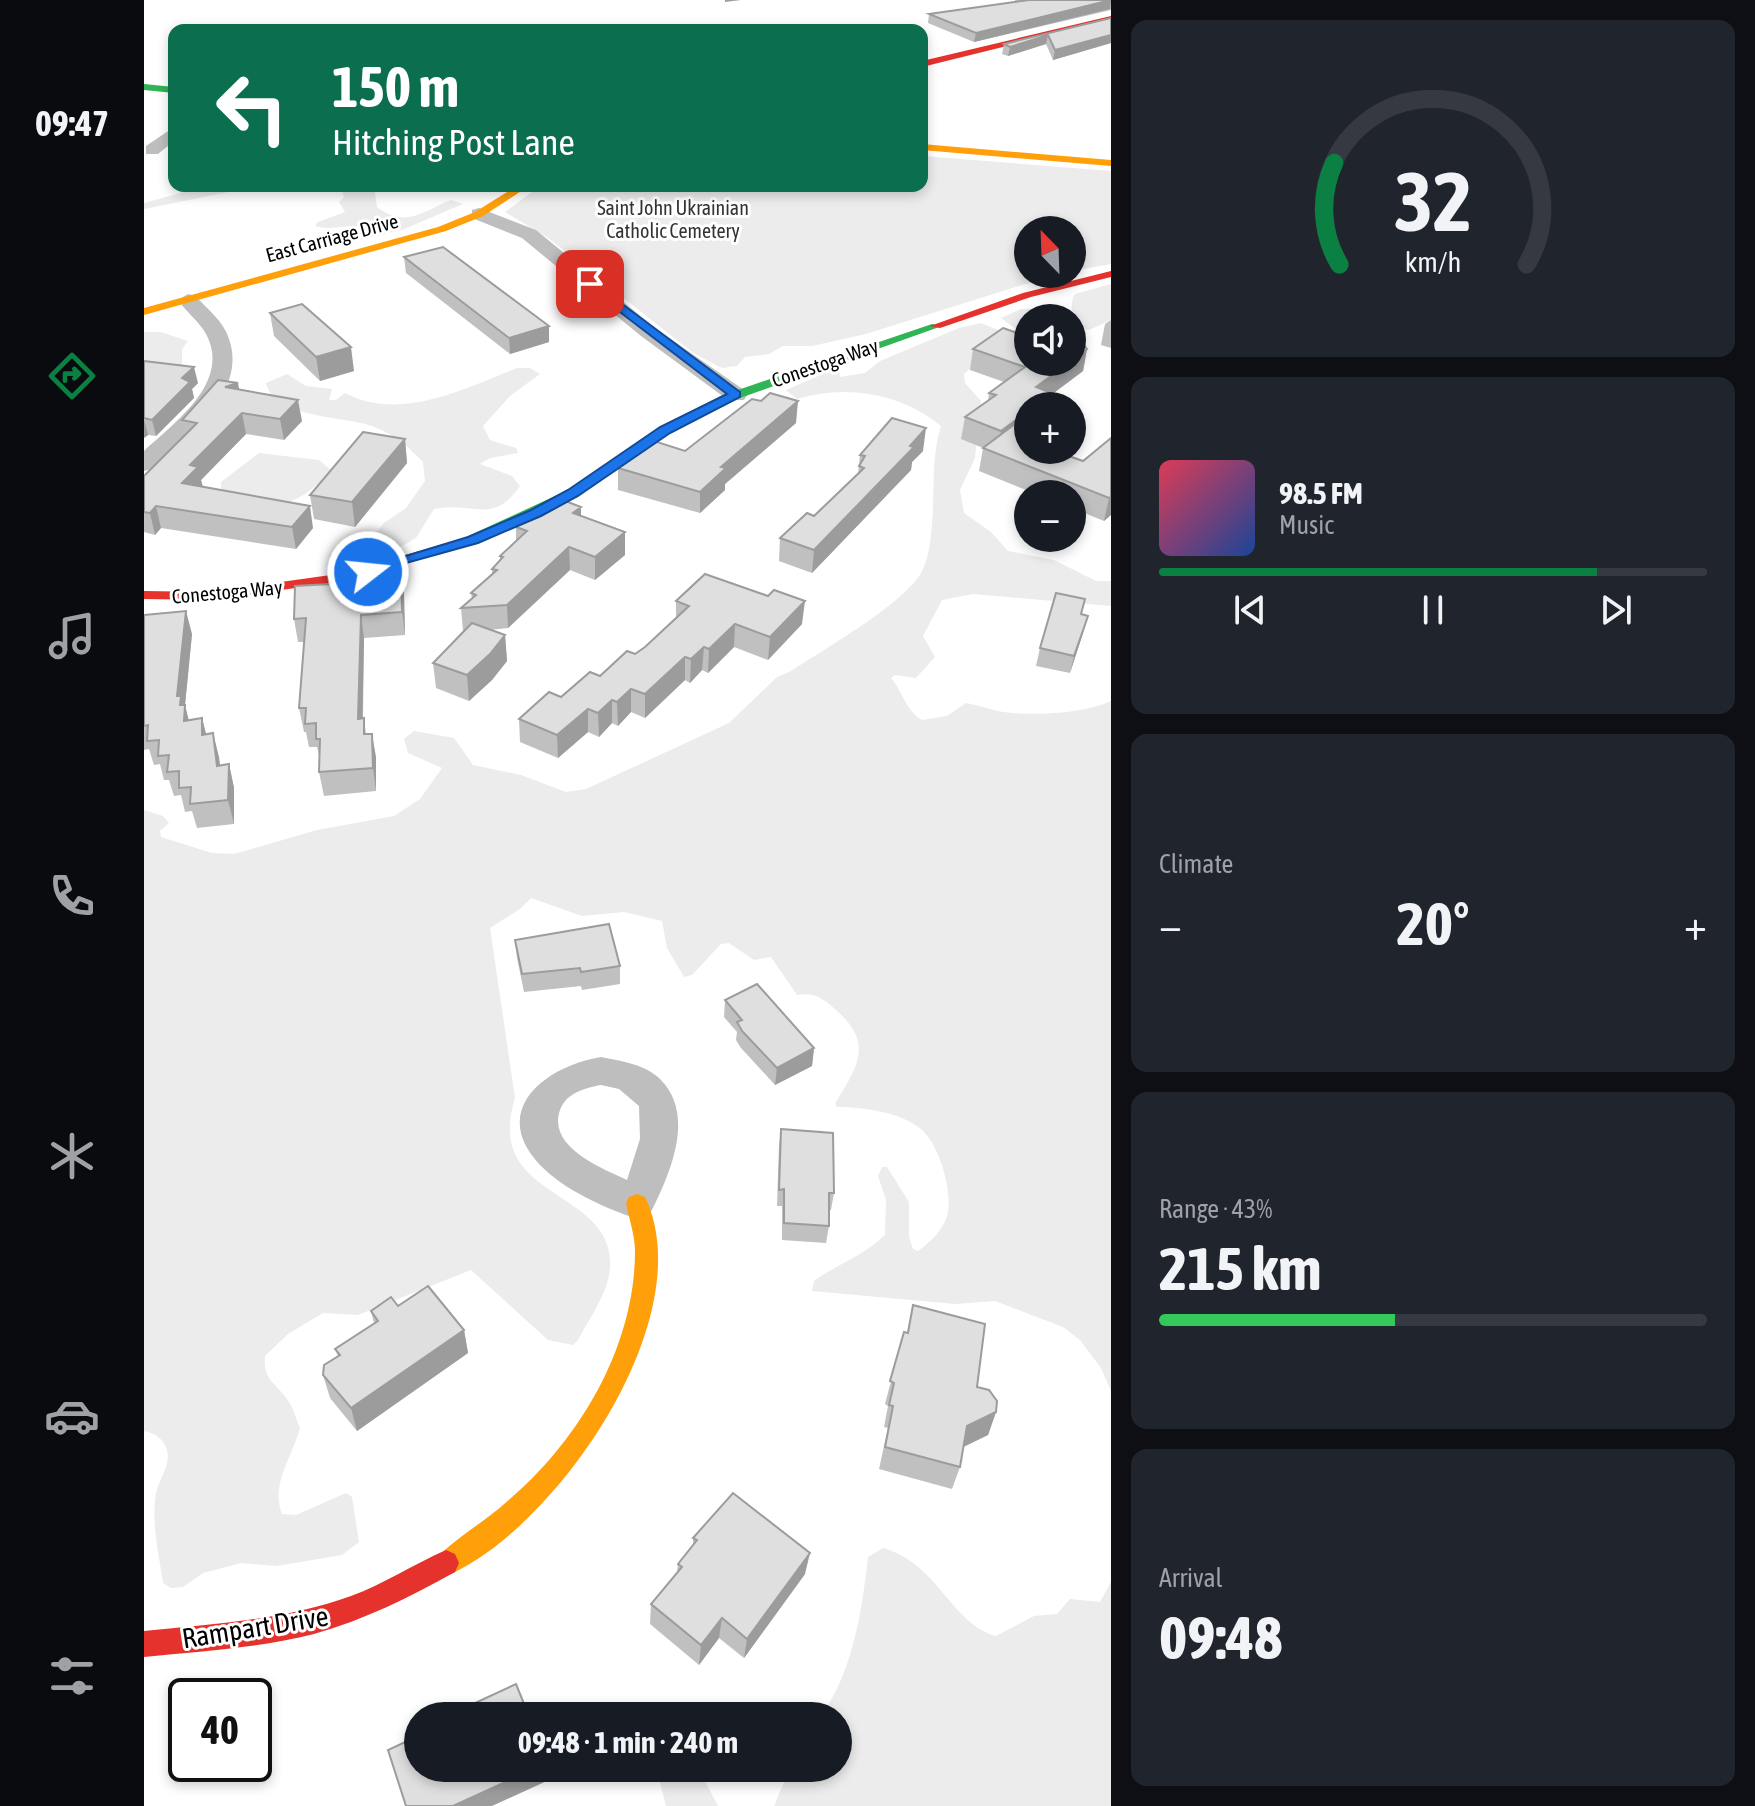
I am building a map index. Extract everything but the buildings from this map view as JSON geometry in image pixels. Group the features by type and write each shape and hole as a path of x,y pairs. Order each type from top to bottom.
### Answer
{"street":[{"path":"928,63 1111,18"},
{"path":"144,87 168,89"},
{"path":"152,150 168,137"},
{"path":"928,148 1111,163"},
{"name":"East Carriage Drive","path":"144,312 394,245 479,214 514,192"},
{"path":"479,214 529,234 648,332 736,395"},
{"name":"Conestoga Way","path":"144,595 210,596 317,582 368,572 473,540 573,493 665,430 736,395 986,308 1070,281 1111,274"},
{"path":"144,464 205,403 222,372 223,352 218,336 188,300"},
{"name":"Rampart Drive","path":"144,1644 287,1626 340,1613 410,1584 449,1562 505,1521 547,1482 590,1425 622,1366 639,1315 646,1257 637,1203"}],"green space":[{"name":"Saint John Ukrainian Catholic Cemetery","path":"928,156 1111,171 1111,264 1086,268 1086,216 1014,216 1014,288 866,334 812,346 783,346 769,354 745,357 737,366 722,368 693,353 547,237 505,212 532,192 928,192"},
{"path":"184,192 229,192 144,209 144,203"},
{"path":"342,192 375,192 377,207 397,217 414,216 451,200 463,204 402,230 355,241 351,239 370,229 315,226 345,212 339,202 344,197"},
{"path":"1111,284 1111,320 1086,330 1086,304 1072,304 1075,294"},
{"path":"1014,312 1014,328 1001,318"},
{"path":"981,323 1003,332 1014,329 1014,341 993,349 964,374 965,383 981,401 975,458 960,490 964,513 991,532 1008,551 1054,560 1096,581 1111,581 1111,606 973,594 942,600 923,636 935,657 916,678 895,675 891,678 912,712 922,720 947,716 966,703 1003,712 1043,714 1087,709 1111,701 1111,1391 1101,1368 1080,1340 1063,1327 995,1301 955,1304 812,1291 814,1281 868,1249 885,1235 886,1200 878,1176 882,1167 887,1167 909,1202 909,1237 913,1249 918,1251 932,1239 944,1224 948,1212 943,1168 933,1145 921,1129 903,1118 869,1109 837,1107 835,1104 850,1078 858,1055 855,1033 848,1022 822,999 808,994 797,995 771,957 754,960 729,943 721,944 692,975 684,977 667,948 662,921 624,912 582,916 531,898 490,928 515,1098 510,1132 517,1157 532,1176 593,1221 606,1241 609,1276 598,1305 573,1345 548,1340 471,1270 358,1315 323,1313 288,1334 265,1356 266,1371 291,1405 300,1428 281,1481 279,1503 282,1514 296,1515 346,1493 352,1497 359,1542 342,1555 277,1566 241,1563 203,1573 183,1587 171,1588 163,1583 154,1515 156,1493 168,1456 161,1440 144,1431 144,810 163,816 169,823 160,831 161,837 212,853 234,854 317,830 394,816 420,799 442,768 408,753 404,739 414,731 454,738 473,765 521,775 566,792 586,789 729,723 777,677 843,638 900,597 922,571 929,548 935,462 941,426 909,406 872,394 835,392 797,399 786,390 832,370 839,371 840,377 865,373 880,361 959,328"},
{"path":"144,332 161,332 188,341 182,349 182,366 144,366"},
{"path":"517,368 530,368 540,374 510,396 483,426 490,440 516,448 518,453 490,458 480,464 512,476 520,486 510,498 491,509 434,509 416,538 399,548 372,538 384,523 406,508 425,481 423,462 400,441 379,429 311,414 282,403 271,394 266,383 287,374 306,386 332,389 329,400 336,400 345,393 366,401 410,403 454,393"},
{"path":"259,453 319,460 332,471 304,495 281,503 269,503 221,490 221,482"},
{"path":"883,1548 902,1556 931,1579 967,1619 996,1636 1034,1616 1057,1614 1070,1599 1100,1602 1111,1582 1111,1806 774,1806 784,1782 852,1782 852,1702 830,1702 841,1680 854,1640 868,1557"},
{"path":"660,1782 705,1782 718,1806 666,1806"}],"traffic: fast":[{"path":"144,87 168,89"},
{"path":"458,544 573,493 665,430 736,395 936,326"}],"traffic: slow":[{"path":"928,148 1111,163"},
{"path":"144,312 442,229 479,214 514,192"},
{"path":"446,1563 484,1538 521,1507 555,1471 586,1431 612,1388 631,1343 643,1297 646,1251 637,1203"}],"traffic: jam":[{"path":"928,63 1111,18"},
{"path":"936,326 1027,295 1111,274"},
{"path":"144,595 210,596 339,578 458,544"},
{"path":"144,1644 243,1634 316,1620 381,1597 446,1563"}],"route":[{"path":"368,572 473,540 536,513 573,493 665,430 736,395 648,332 590,284"}]}
